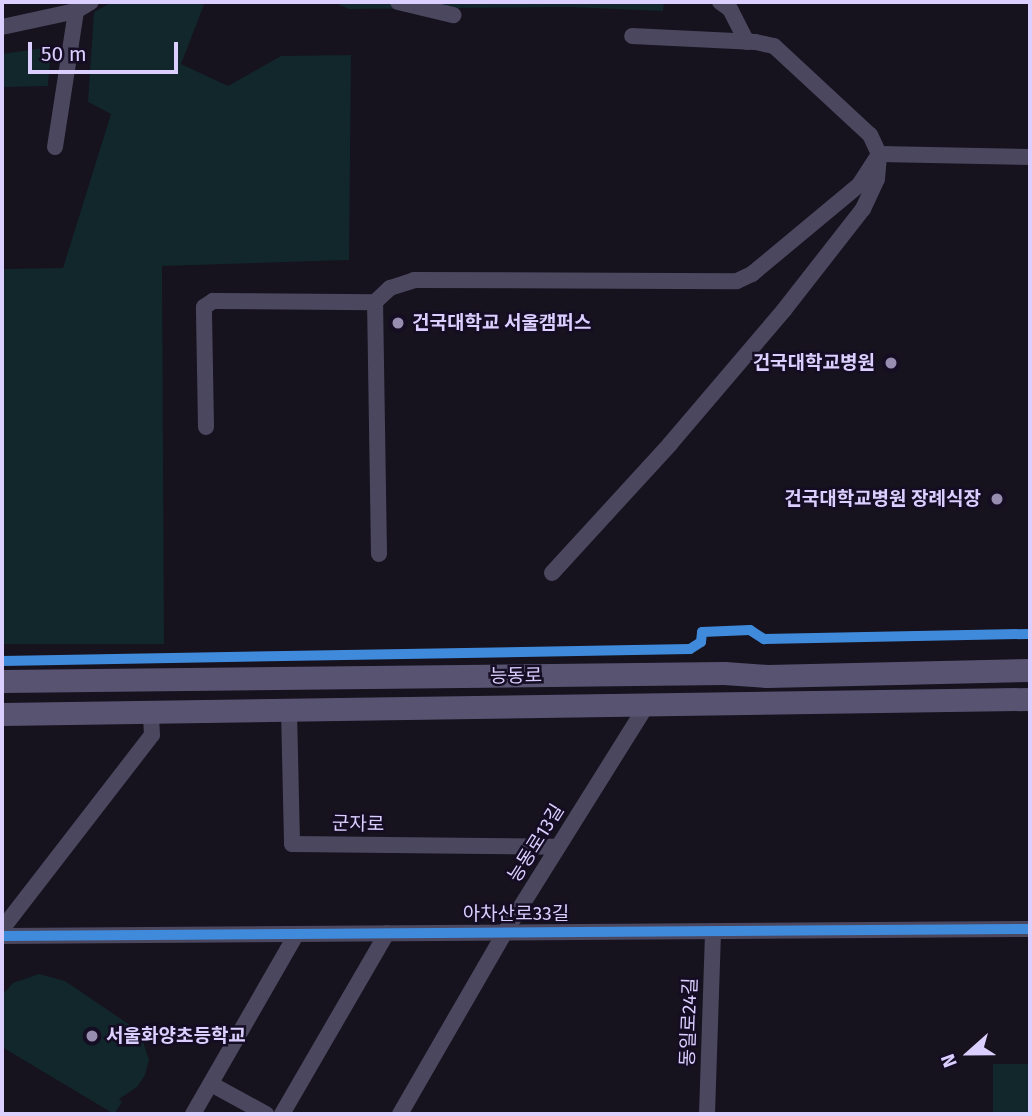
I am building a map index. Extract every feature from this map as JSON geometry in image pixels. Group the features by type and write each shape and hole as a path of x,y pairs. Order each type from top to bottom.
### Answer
{"main road":[{"name":"능동로","path":"2,681 724,673 766,676 1030,670"},
{"path":"724,673 729,703"},
{"name":"능동로","path":"2,714 1030,699"}],"street":[{"path":"2,27 76,12 91,2"},
{"path":"398,2 453,15"},
{"path":"720,2 730,9 747,41"},
{"path":"55,147 76,12"},
{"path":"552,573 709,399 849,227 877,179 879,154 860,124 781,50 767,44 747,41 632,36"},
{"path":"879,154 1030,157"},
{"path":"206,427 204,307 213,301 375,302 390,288 414,280 737,281 752,274 859,185 879,154"},
{"path":"375,302 379,554"},
{"name":"능동로13길","path":"400,1114 505,932 647,705"},
{"name":"군자로","path":"289,710 292,844 558,847"},
{"path":"2,929 152,735 151,713"},
{"name":"아차산로33길","path":"2,936 1030,929"},
{"name":"동일로24길","path":"707,1114 713,931"},
{"path":"282,1114 387,933"},
{"path":"194,1114 296,935"},
{"path":"211,1084 266,1114"}],"green space":[{"path":"112,2 205,2 181,64 228,86 281,56 351,55 349,260 162,266 164,644 2,644 2,269 63,268 111,114 88,102 94,12"},
{"path":"333,2 664,2 663,11 568,7 349,9"},
{"path":"51,47 48,86 2,87 2,54"},
{"path":"39,974 65,981 140,1032 149,1060 145,1075 137,1087 119,1099 122,1102 114,1114 2,1047 4,993 13,983"},
{"path":"993,1064 1030,1064 1030,1114 993,1114"}],"cycle path":[{"path":"2,661 690,649 701,642 702,632 750,630 764,639 1030,634"},
{"path":"2,936 1030,929"}],"place":[{"name":"건국대학교 서울캠퍼스","path":"398,323"},
{"name":"건국대학교병원","path":"891,363"},
{"name":"건국대학교병원 장례식장","path":"997,499"},
{"name":"서울화양초등학교","path":"92,1036"}]}
